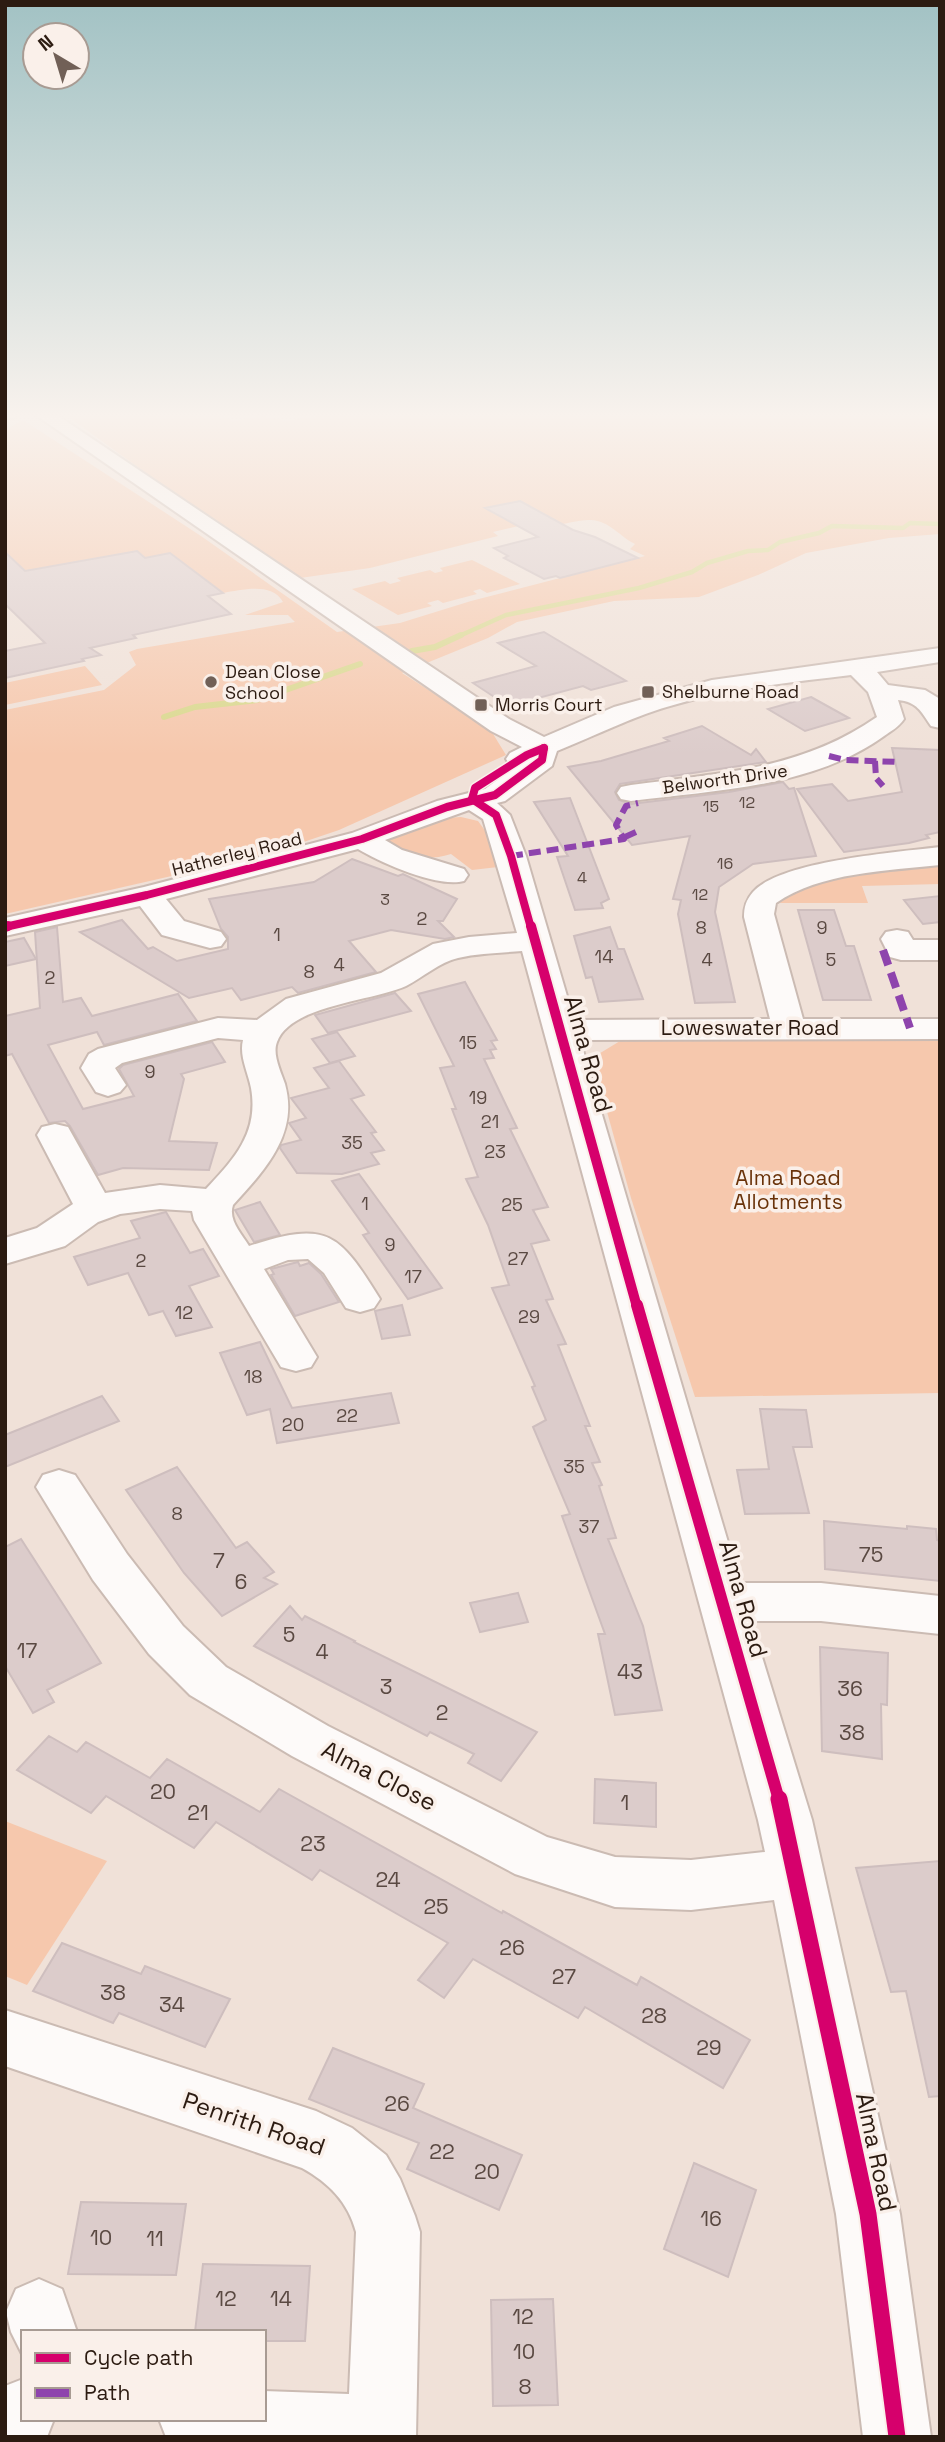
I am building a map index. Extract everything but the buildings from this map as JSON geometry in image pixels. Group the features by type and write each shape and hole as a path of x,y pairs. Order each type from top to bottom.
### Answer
{"street":[{"path":"209,527 500,725 544,748"},
{"name":"Hatherley Road","path":"5,927 147,895 362,839 472,799 495,795 542,760 544,748 629,709 682,692 732,682 940,654"},
{"path":"856,666 881,692 889,706 891,719 940,722"},
{"path":"881,692 921,696 930,702 940,722"},
{"name":"Belworth Drive","path":"631,793 804,767 862,739 891,719"},
{"name":"Alma Road","path":"472,799 489,808 500,822 785,1820 868,2214 897,2437"},
{"path":"362,839 392,856 453,875"},
{"path":"789,1029 759,917 759,906 766,896 796,881 844,870 940,856"},
{"path":"147,895 173,928 210,939"},
{"path":"897,939 901,950 940,950"},
{"path":"296,1357 211,1213 215,1201 250,1164 271,1122 269,1090 258,1050 265,1031 298,1006 392,979 444,951 468,946 535,941"},
{"path":"108,1085 98,1068 100,1061 110,1055 218,1028 265,1031"},
{"name":"Loweswater Road","path":"560,1030 940,1028"},
{"path":"55,1135 95,1209"},
{"path":"5,1251 51,1237 95,1209 124,1201 160,1197 215,1201"},
{"path":"241,1263 292,1248 314,1247 331,1255 360,1299"},
{"name":"Alma Close","path":"59,1487 110,1567 166,1640 208,1681 310,1741 534,1857 614,1882 691,1885 796,1873"},
{"path":"722,1602 821,1602 940,1615"},
{"name":"Penrith Road","path":"5,2038 316,2142 340,2154 361,2172 383,2210 388,2232 382,2433"},
{"path":"196,2421 382,2433"}],"green space":[{"path":"5,527 187,527 337,632 400,623 471,601 645,556 630,549 635,544 610,527 940,527 940,534 889,538 806,553 699,597 614,601 517,622 488,638 402,673 490,729 506,755 339,830 268,854 5,914 5,710 104,690 136,665 129,652 137,649 295,622 288,615 245,615 283,602 272,592 264,590 247,589 223,593 170,553 145,558 136,551 25,571 20,566 5,568"},
{"path":"225,527 515,527 493,532 498,536 370,568 300,578"},
{"path":"472,560 520,584 487,593 480,589 473,591 477,594 443,603 438,600 427,603 432,606 398,615 352,589 385,581 390,584 401,581 397,578 430,570 435,573 443,571 440,568"},
{"path":"85,666 102,685 5,705 5,683"},
{"path":"461,817 478,821 489,836 498,867 472,870 451,854 423,858 382,841 445,818"},
{"path":"940,862 940,884 862,886 868,903 780,903 808,886 830,880"},
{"name":"Alma Road Allotments","path":"625,1038 940,1038 940,1393 695,1397 631,1198 592,1058"},
{"path":"5,1821 107,1861 27,1985 5,1976"}],"waterway":[{"path":"457,637 506,615 639,588 692,572 707,563 748,551 768,550 780,542 819,533 830,527"},
{"path":"866,527 904,527"},
{"path":"412,651 435,647 461,635"},
{"path":"164,717 195,707 257,700 360,664"}],"marked path":[{"path":"829,756 845,760 898,762"},
{"path":"875,761 876,778 883,786"},
{"path":"511,856 624,839 616,825 626,806 638,803"},
{"path":"625,837 638,831"},
{"path":"883,950 910,1028"}],"cycle path":[{"path":"472,799 475,788 527,755 544,748"},
{"path":"5,927 147,895 362,839 447,807 495,795 542,760 544,748"},
{"path":"472,799 496,815 511,856 665,1406 785,1820 868,2214 897,2437"}],"place":[{"name":"Dean Close School","path":"211,682"},
{"name":"Shelburne Road","path":"648,692"},
{"name":"Morris Court","path":"481,705"}]}
